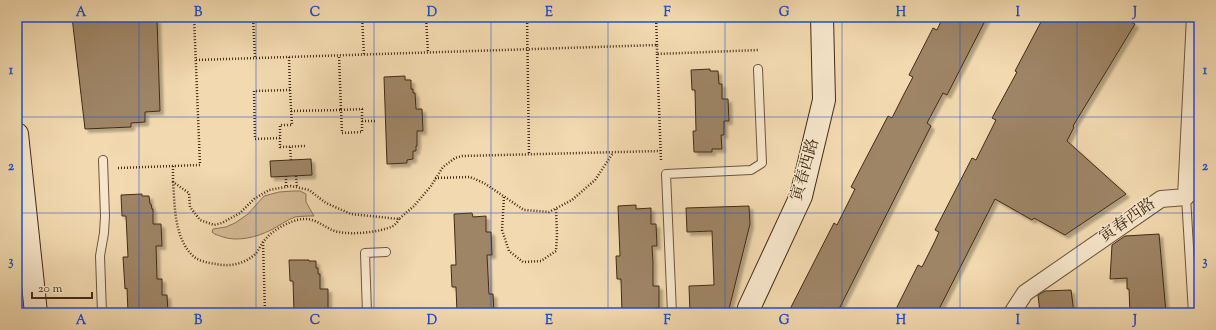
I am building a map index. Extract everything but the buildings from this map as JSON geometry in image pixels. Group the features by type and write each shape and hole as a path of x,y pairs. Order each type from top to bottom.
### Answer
{"street":[{"name":"寅春西路","path":"748,313 801,196 824,100 822,17"},
{"path":"1193,197 1195,17"},
{"path":"17,134 36,313"},
{"name":"寅春西路","path":"1012,313 1025,293 1161,198 1193,197"}],"lane":[{"path":"672,313 666,174 751,170 762,163 758,69"},
{"path":"102,313 100,256 105,216 103,164"},
{"path":"1193,197 1193,313"},
{"path":"367,313 365,253 386,252"}],"path":[{"path":"103,164 173,166 200,165 194,17"},
{"path":"253,17 255,58"},
{"path":"362,17 364,55"},
{"path":"426,17 428,53"},
{"path":"527,17 529,154"},
{"path":"656,17 661,167"},
{"path":"196,60 657,45"},
{"path":"657,54 758,50"},
{"path":"291,112 341,110 362,109 362,132 342,133 341,110 339,56"},
{"path":"289,57 292,125 280,125 280,147 305,146"},
{"path":"280,138 255,139 254,91 290,90"},
{"path":"362,121 377,121"},
{"path":"290,147 291,160"},
{"path":"173,166 176,216 182,240 192,255 204,262 221,266 238,264 255,255 263,242 288,222 302,219 314,220 338,232 357,233 381,230 395,225 431,186 443,167 455,158 462,156 660,151"},
{"path":"435,178 470,178 484,184 524,210 549,212 572,200 595,180 613,152"},
{"path":"286,176 286,187"},
{"path":"296,176 297,188"},
{"path":"173,182 189,193 190,207 200,220 214,225 222,223 240,213 254,199 269,190 286,187 309,190 326,203 351,214 399,219"},
{"path":"504,197 502,230 509,251 522,262 541,261 556,251 556,208"},
{"path":"263,242 265,313"}],"shaded area":[{"path":"300,191 306,194 306,202 314,216 295,217 266,233 254,237 235,239 217,235 212,232 213,229 226,227 235,223 248,214 264,196 279,192"}]}
